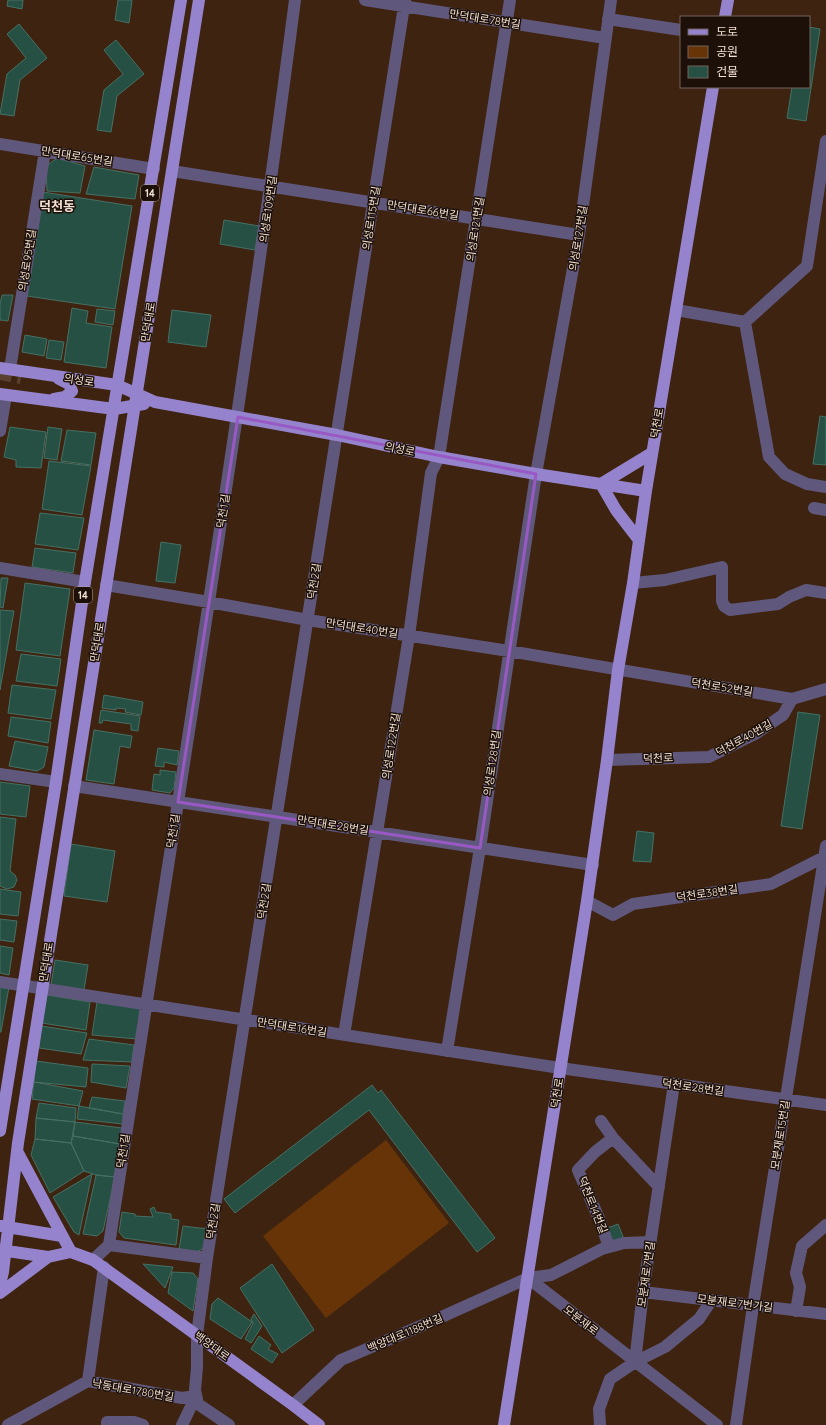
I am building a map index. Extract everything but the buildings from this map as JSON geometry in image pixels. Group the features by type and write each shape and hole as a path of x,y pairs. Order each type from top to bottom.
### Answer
{"main road":[{"name":"만덕대로","path":"0,1131 56,782 85,582 181,0"},
{"name":"만덕대로","path":"0,1284 4,1227 199,0"},
{"path":"725,16 728,0"},
{"name":"덕천로","path":"504,1425 593,865 618,670 633,583 652,453 713,88"},
{"name":"의성로","path":"5,369 118,385 136,400"},
{"path":"21,378 49,382 56,377 69,384 72,391 65,397 50,400"},
{"name":"의성로","path":"2,398 50,400 114,409 136,400 155,402 337,435 439,457 646,491"},
{"path":"639,540 616,510 601,484 652,453"},
{"path":"3,1250 48,1257 71,1252 17,1151"},
{"path":"4,1227 62,1236"},
{"name":"백양대로","path":"71,1252 94,1260 319,1425"},
{"path":"0,1293 48,1257"}],"street":[{"name":"의성로109번길","path":"238,417 296,0"},
{"name":"만덕대로78번길","path":"365,0 405,3 506,22 605,38"},
{"name":"의성로121번길","path":"439,457 510,0"},
{"name":"의성로127번길","path":"536,474 579,234 611,0"},
{"name":"의성로115번길","path":"337,435 405,3"},
{"path":"608,20 680,30"},
{"path":"745,322 807,266 826,142"},
{"name":"만덕대로65번길","path":"0,144 154,169"},
{"name":"의성로95번길","path":"5,369 45,151"},
{"name":"만덕대로66번길","path":"172,171 579,234"},
{"path":"676,310 745,322"},
{"path":"745,322 769,457 785,474 807,484 826,487"},
{"path":"0,431 2,398"},
{"name":"덕천1길","path":"109,1245 238,417"},
{"name":"덕천2길","path":"196,1396 197,1336 207,1258 337,435"},
{"name":"의성로122번길","path":"344,1035 409,636 431,473 439,457"},
{"name":"의성로128번길","path":"447,1051 480,848 536,474"},
{"path":"633,583 665,580 722,567 722,601 724,606 730,610 778,604 789,597 806,590 826,593"},
{"path":"0,568 85,582"},
{"name":"만덕대로40번길","path":"106,586 618,670"},
{"name":"덕천로52번길","path":"618,670 792,699 826,690"},
{"name":"덕천로40번길","path":"709,757 755,734 783,715 792,699"},
{"name":"덕천로","path":"607,760 709,757"},
{"path":"0,774 56,782"},
{"name":"만덕대로28번길","path":"74,786 593,865"},
{"name":"덕천로38번길","path":"587,901 612,916 633,904 771,884 825,853"},
{"name":"모분재로15번길","path":"736,1425 825,853"},
{"name":"만덕대로16번길","path":"0,982 560,1068"},
{"name":"덕천로28번길","path":"560,1068 826,1105"},
{"name":"모분재로7번길","path":"635,1362 643,1292 674,1084"},
{"path":"601,1121 613,1138 659,1187"},
{"name":"덕천로14번길","path":"528,1278 550,1275 609,1247 600,1221 578,1170 595,1152 613,1138"},
{"path":"796,1311 800,1288 796,1273 802,1246 826,1225"},
{"path":"609,1247 624,1243 651,1242"},
{"path":"94,1260 109,1245 207,1258"},
{"path":"88,1381 104,1267"},
{"name":"모분재로","path":"528,1278 717,1425"},
{"name":"백양대로1188번길","path":"293,1405 341,1360 437,1320 528,1278"},
{"name":"모분재로7번가길","path":"643,1292 826,1314"},
{"path":"600,1425 599,1409 610,1379 635,1362 665,1348 698,1319 711,1300"},
{"name":"낙동대로1780번길","path":"8,1425 88,1381 182,1398 196,1396"},
{"path":"182,1425 196,1396"},
{"path":"196,1396 198,1404 229,1425"},
{"path":"107,1423 134,1422 143,1425"}],"highlighted area":[{"path":"238,417 536,474 480,848 178,802"}],"green space":[{"path":"386,1140 449,1223 326,1318 263,1236"}],"tunnel":[{"path":"0,374 21,378"}],"district":[{"name":"덕천동","path":"57,206"}]}
